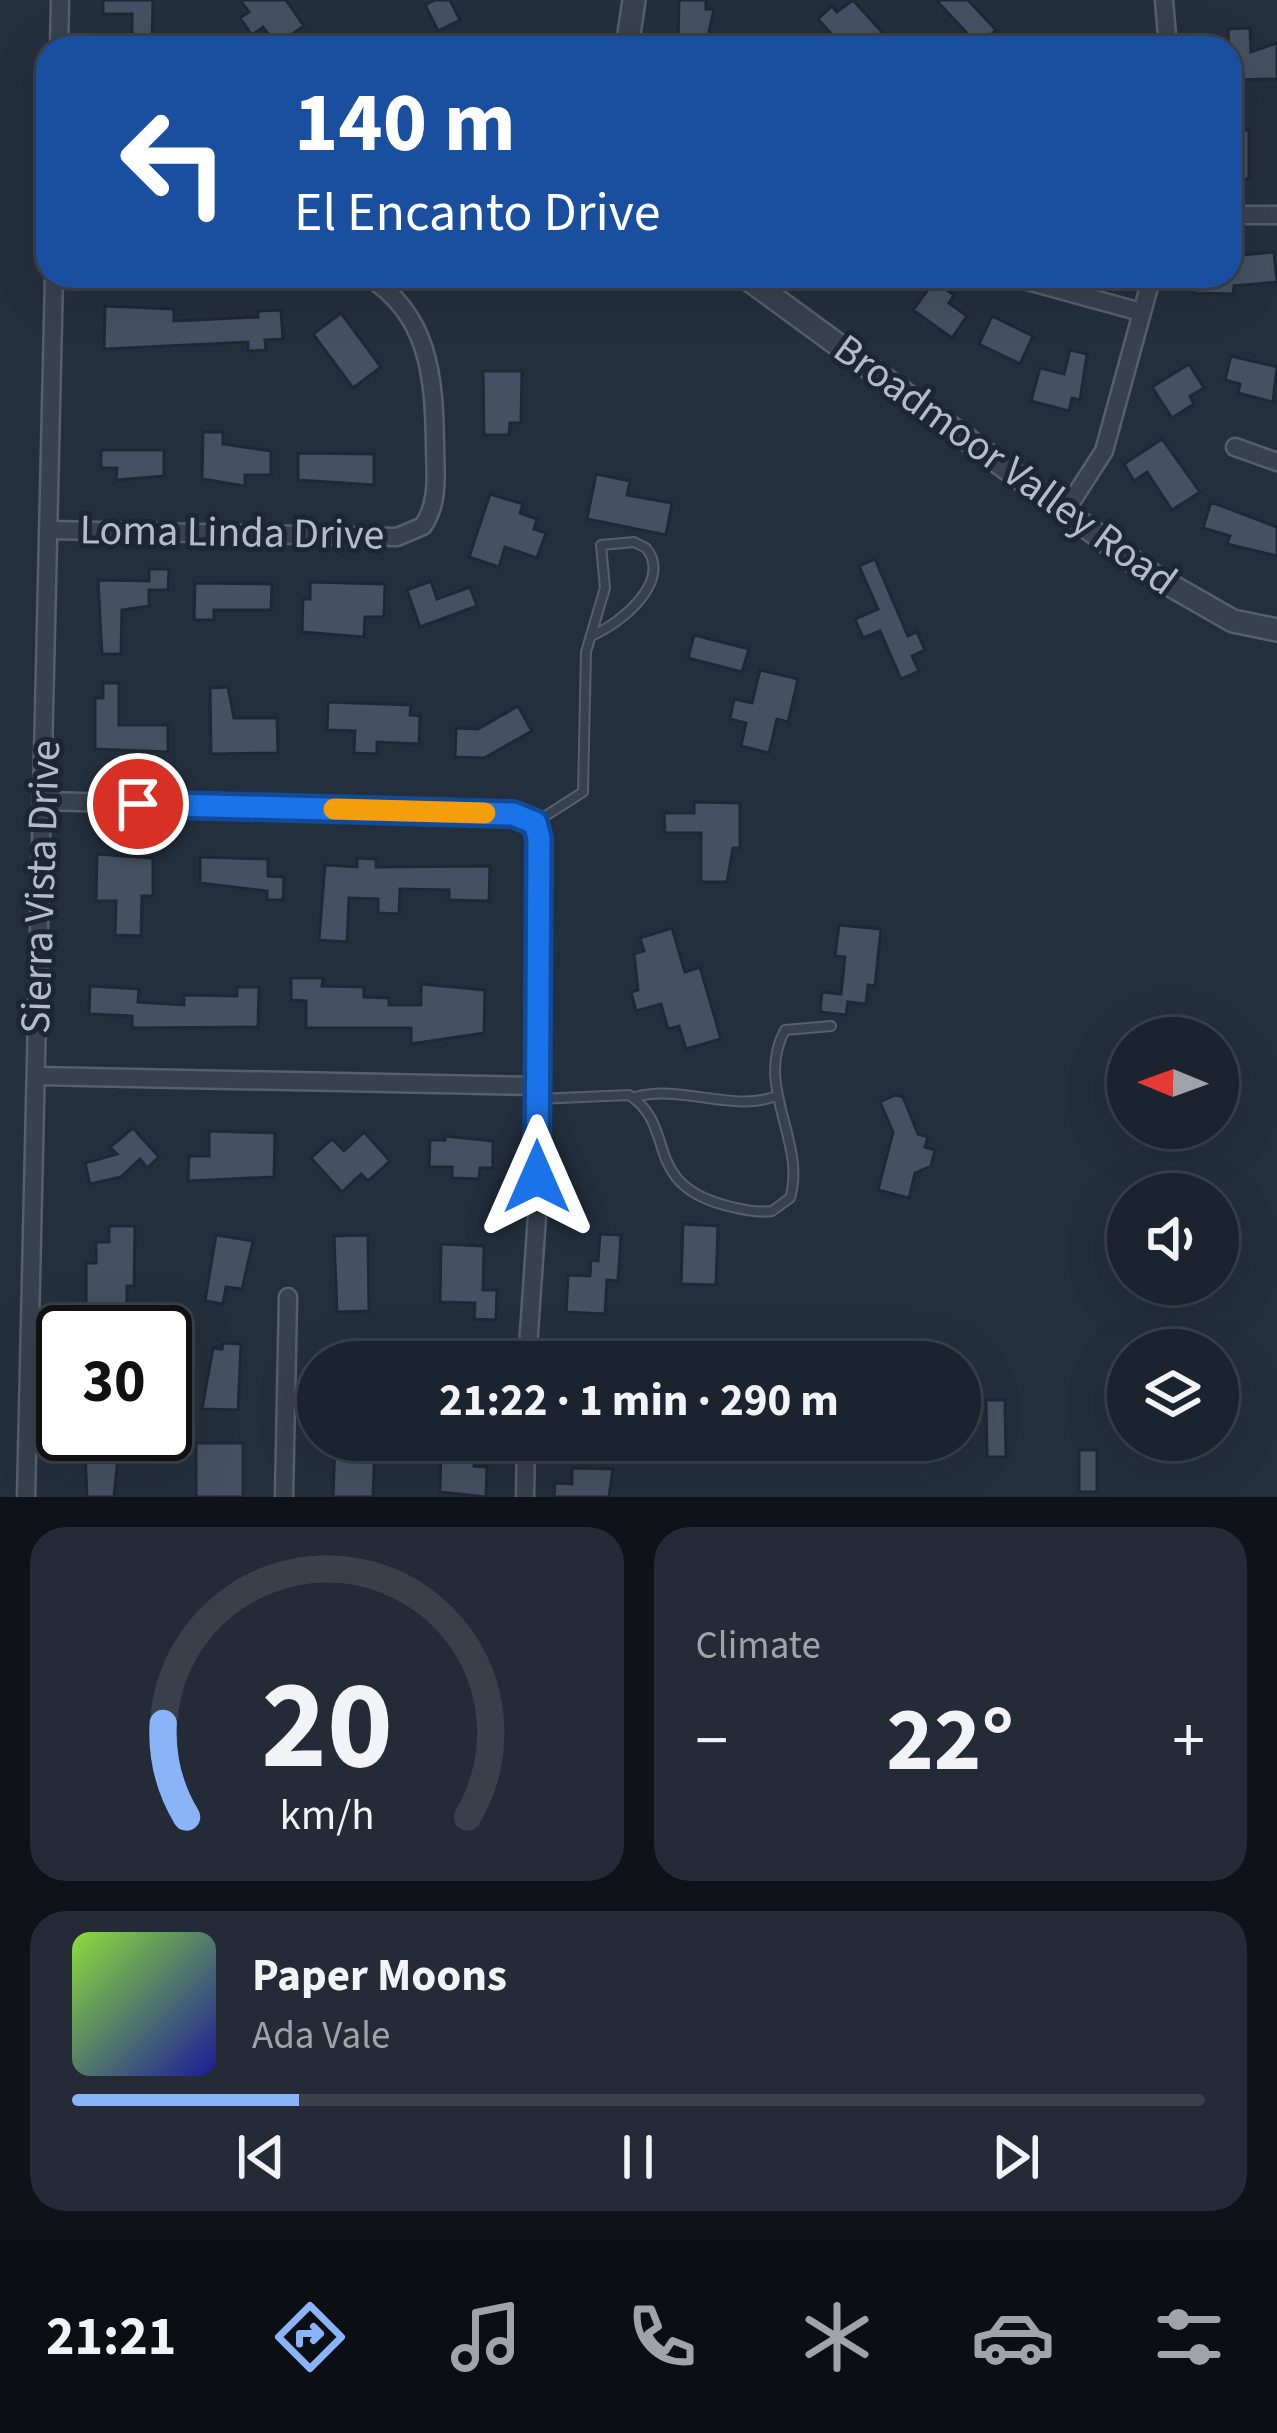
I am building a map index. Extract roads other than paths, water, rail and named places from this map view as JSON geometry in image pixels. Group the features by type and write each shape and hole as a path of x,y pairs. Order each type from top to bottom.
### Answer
{"street":[{"path":"59,36 60,0"},
{"path":"629,36 634,0"},
{"path":"1165,0 1167,36"},
{"path":"1242,215 1277,215"},
{"name":"Sierra Vista Drive","path":"26,1497 54,288"},
{"name":"Loma Linda Drive","path":"50,530 397,537 423,526 436,493 431,364 404,308 382,288"},
{"name":"Broadmoor Valley Road","path":"761,288 1188,598 1233,621 1277,630"},
{"path":"1054,288 1141,312"},
{"path":"1066,510 1104,451 1148,288"},
{"path":"1235,447 1277,462"},
{"path":"44,801 513,814 535,823 539,838 537,1093 528,1341"},
{"path":"37,1076 537,1093"},
{"path":"284,1497 288,1297"},
{"path":"526,1461 526,1497"}],"lane":[{"path":"535,823 583,792 586,652 605,588 602,545 634,542 646,548 654,566 649,585 636,605 593,634"},
{"path":"634,1098 650,1118 675,1180 718,1203 762,1212 786,1203 793,1191 776,1096 776,1060 785,1030 831,1026"},
{"path":"537,1093 604,1092 634,1098 702,1095 760,1102 776,1096"}]}
